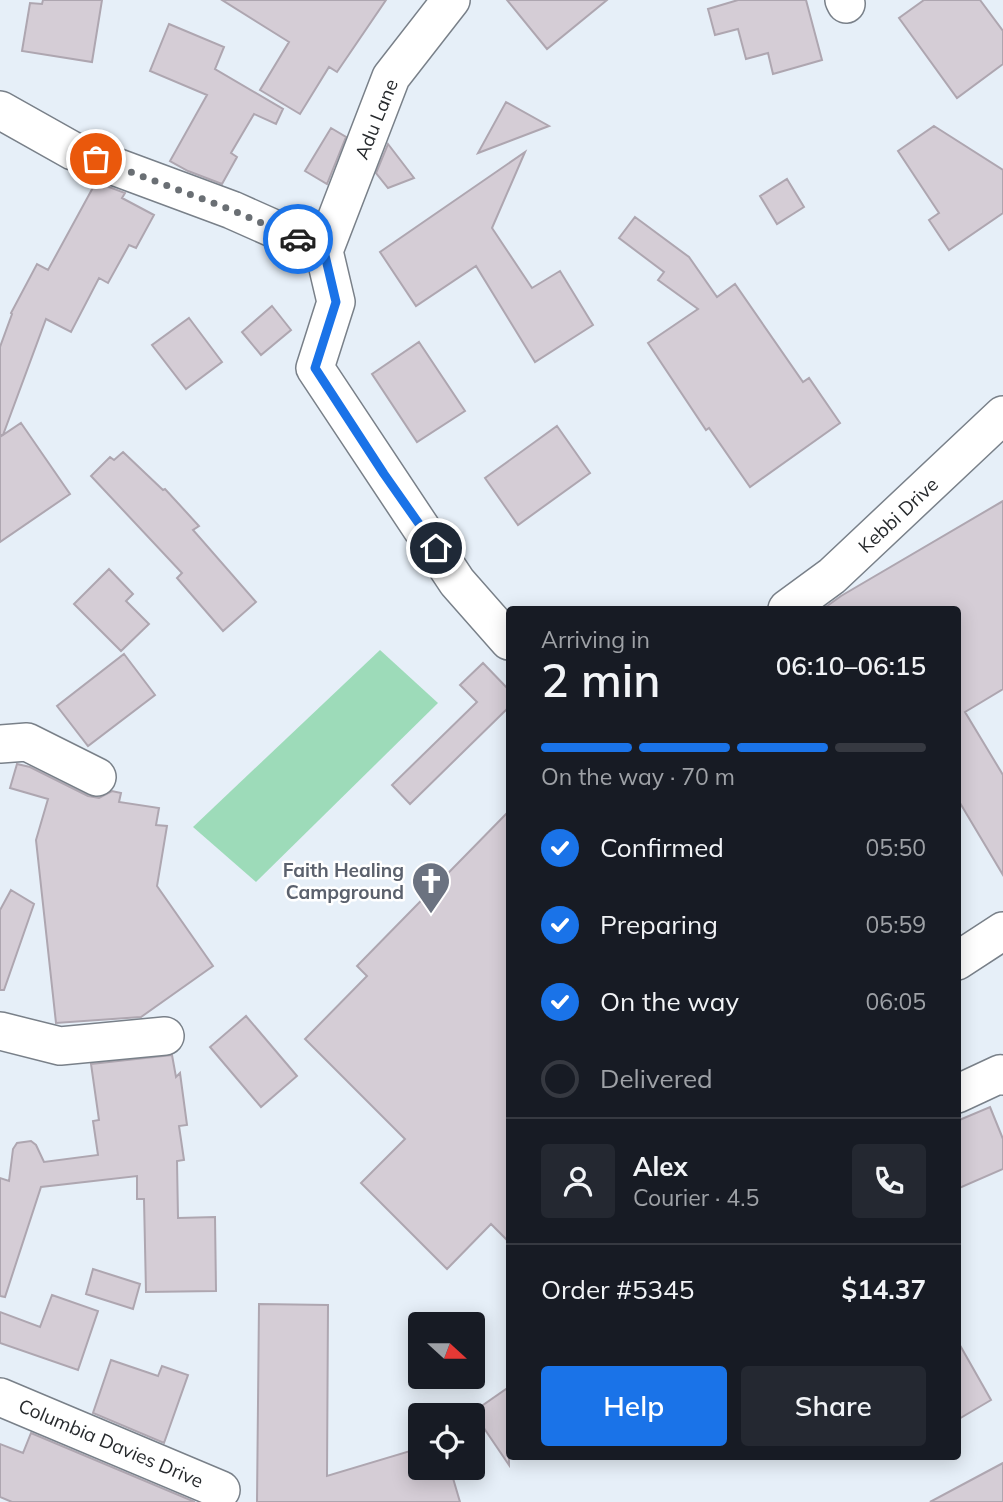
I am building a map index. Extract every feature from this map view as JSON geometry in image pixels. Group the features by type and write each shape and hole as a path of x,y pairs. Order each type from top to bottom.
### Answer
{"street":[{"name":"Adu Lane","path":"324,251 391,77 451,0"},
{"path":"0,110 73,151 232,210 324,251 336,302 315,368 457,582 506,638"},
{"name":"Kebbi Drive","path":"792,606 832,576 1003,415"},
{"path":"0,744 27,742 97,777"},
{"path":"961,958 1003,931"},
{"path":"0,1031 60,1046 165,1036"},
{"path":"961,1092 1000,1074 1003,1076"},
{"name":"Columbia Davies Drive","path":"0,1397 221,1490"}],"green space":[{"path":"380,650 438,703 256,882 193,827"}],"building":[{"path":"43,0 102,0 92,62 22,51 30,3 42,4"},
{"path":"222,0 386,0 337,72 329,67 300,114 260,90 289,42"},
{"path":"507,0 607,0 547,49"},
{"path":"738,0 806,0 822,60 773,74 768,53 746,59 738,29 715,35 708,9"},
{"path":"924,0 980,0 1003,31 1003,64 957,98 899,18"},
{"path":"169,24 224,47 215,69 283,109 276,124 254,114 231,153 237,157 222,184 170,161 207,95 150,71"},
{"path":"506,102 549,126 478,153"},
{"path":"934,126 1003,170 1003,213 949,250 929,220 939,213 898,151"},
{"path":"331,128 346,137 327,184 305,171"},
{"path":"388,144 414,178 388,188 376,173"},
{"path":"525,152 492,228 532,288 560,271 593,325 535,362 476,266 416,306 380,252"},
{"path":"787,179 804,207 777,224 760,196"},
{"path":"96,182 125,193 122,198 154,215 136,248 129,245 108,283 99,278 71,332 46,319 3,435 0,435 0,347 11,313 37,264 48,270"},
{"path":"635,217 689,257 717,297 735,284 803,382 809,378 840,423 750,487 709,428 706,430 648,343 698,309 658,280 664,272 619,238"},
{"path":"272,306 291,330 261,355 242,332"},
{"path":"189,318 222,362 186,389 152,345"},
{"path":"419,342 465,411 417,442 372,374"},
{"path":"21,423 70,494 0,542 0,437"},
{"path":"557,426 590,473 518,525 485,478"},
{"path":"123,452 165,489 199,526 193,530 256,602 223,631 177,578 182,573 91,476 110,457 114,460"},
{"path":"1003,501 1003,689 965,712 1003,775 1003,875 961,805 961,606 827,606"},
{"path":"109,569 133,594 126,601 149,624 121,651 74,604"},
{"path":"124,654 155,695 88,746 57,706"},
{"path":"483,663 506,687 506,710 410,804 392,785 477,702 460,685"},
{"path":"17,764 30,767 88,796 99,798 112,791 121,793 119,802 159,808 156,825 167,826 157,886 213,966 141,1017 56,1023 36,840 48,799 10,788"},
{"path":"506,814 506,1239 491,1224 447,1269 361,1183 405,1139 305,1039 367,976 357,966"},
{"path":"11,890 34,904 4,990 0,990 0,910"},
{"path":"246,1016 297,1076 261,1107 210,1047"},
{"path":"172,1055 176,1077 180,1073 187,1125 179,1126 184,1160 177,1161 178,1218 215,1217 216,1291 146,1292 144,1199 137,1199 137,1176 41,1187 5,1297 0,1296 0,1178 9,1181 13,1149 17,1143 31,1141 36,1145 44,1162 98,1155 93,1121 99,1120 91,1064"},
{"path":"990,1107 1003,1139 1003,1169 961,1187 961,1119"},
{"path":"93,1269 140,1284 133,1309 86,1294"},
{"path":"52,1295 98,1311 78,1370 0,1343 0,1312 40,1327"},
{"path":"259,1304 328,1305 327,1476 408,1452 408,1480 454,1480 460,1502 257,1502"},
{"path":"961,1347 991,1400 961,1418"},
{"path":"111,1360 158,1376 162,1366 188,1375 164,1443 93,1413"},
{"path":"506,1389 506,1460 509,1460 509,1465 485,1430 485,1404"},
{"path":"31,1433 195,1502 12,1502 0,1497 0,1444 23,1453"},
{"path":"1003,1463 1003,1502 930,1502"}],"way so far":[{"path":"96,159 232,210 298,239"}],"place":[{"name":"Faith Healing Campground","path":"431,915"}],"route":[{"path":"298,239 324,251 336,302 315,368 436,548"}]}
